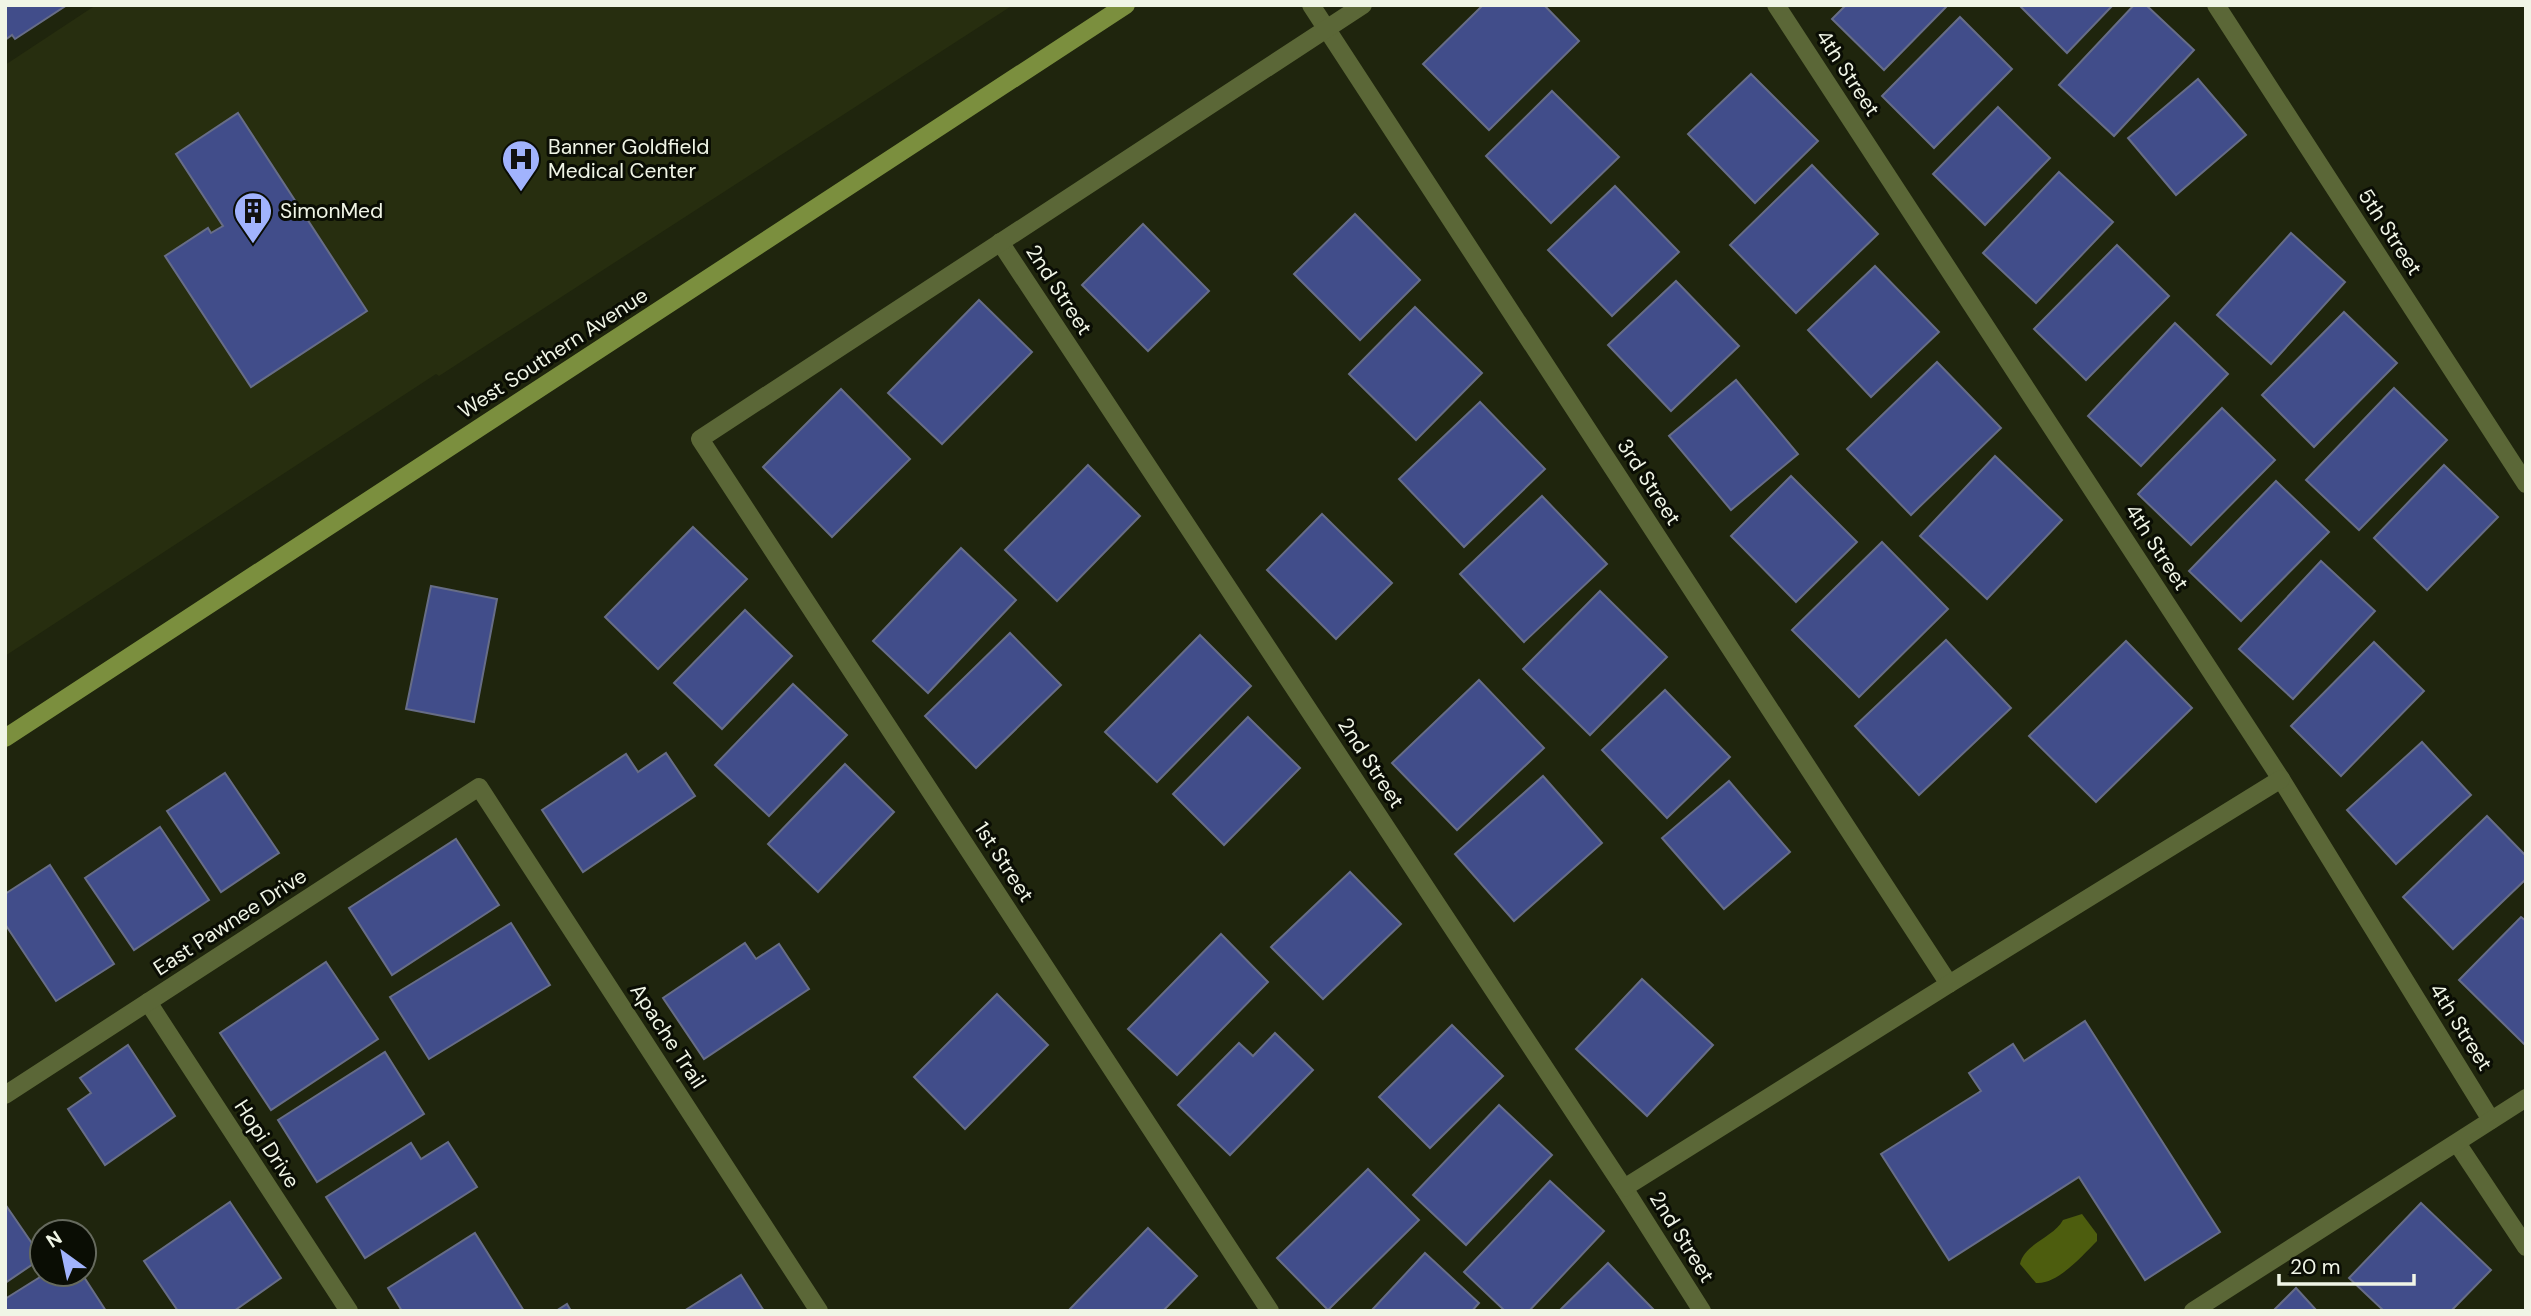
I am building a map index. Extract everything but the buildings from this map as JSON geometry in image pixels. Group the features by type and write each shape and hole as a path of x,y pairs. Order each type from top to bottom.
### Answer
{"main road":[{"name":"West Southern Avenue","path":"5,738 1126,5"}],"lane":[{"name":"3rd Street","path":"1311,5 1949,984"},
{"path":"1000,242 1363,5"},
{"name":"4th Street","path":"1776,5 2281,779 2491,1120"},
{"name":"5th Street","path":"2216,5 2526,484"},
{"name":"1st Street","path":"1000,242 700,439 1270,1311"},
{"name":"2nd Street","path":"1000,242 1624,1188 1702,1311"},
{"path":"1624,1188 2281,779"},
{"name":"East Pawnee Drive","path":"5,1094 479,787"},
{"name":"Apache Trail","path":"479,787 819,1311"},
{"name":"Hopi Drive","path":"148,1002 349,1311"},
{"path":"2193,1311 2526,1098"},
{"path":"2457,1143 2526,1247"}],"shaded area":[{"path":"96,5 1013,5 439,376 436,374 5,656 5,65"},
{"path":"2082,1214 2097,1234 2097,1241 2061,1274 2036,1283 2020,1264 2027,1251 2063,1220"}],"place":[{"name":"Banner Goldfield Medical Center","path":"521,193"},
{"name":"SimonMed","path":"253,245"}]}
